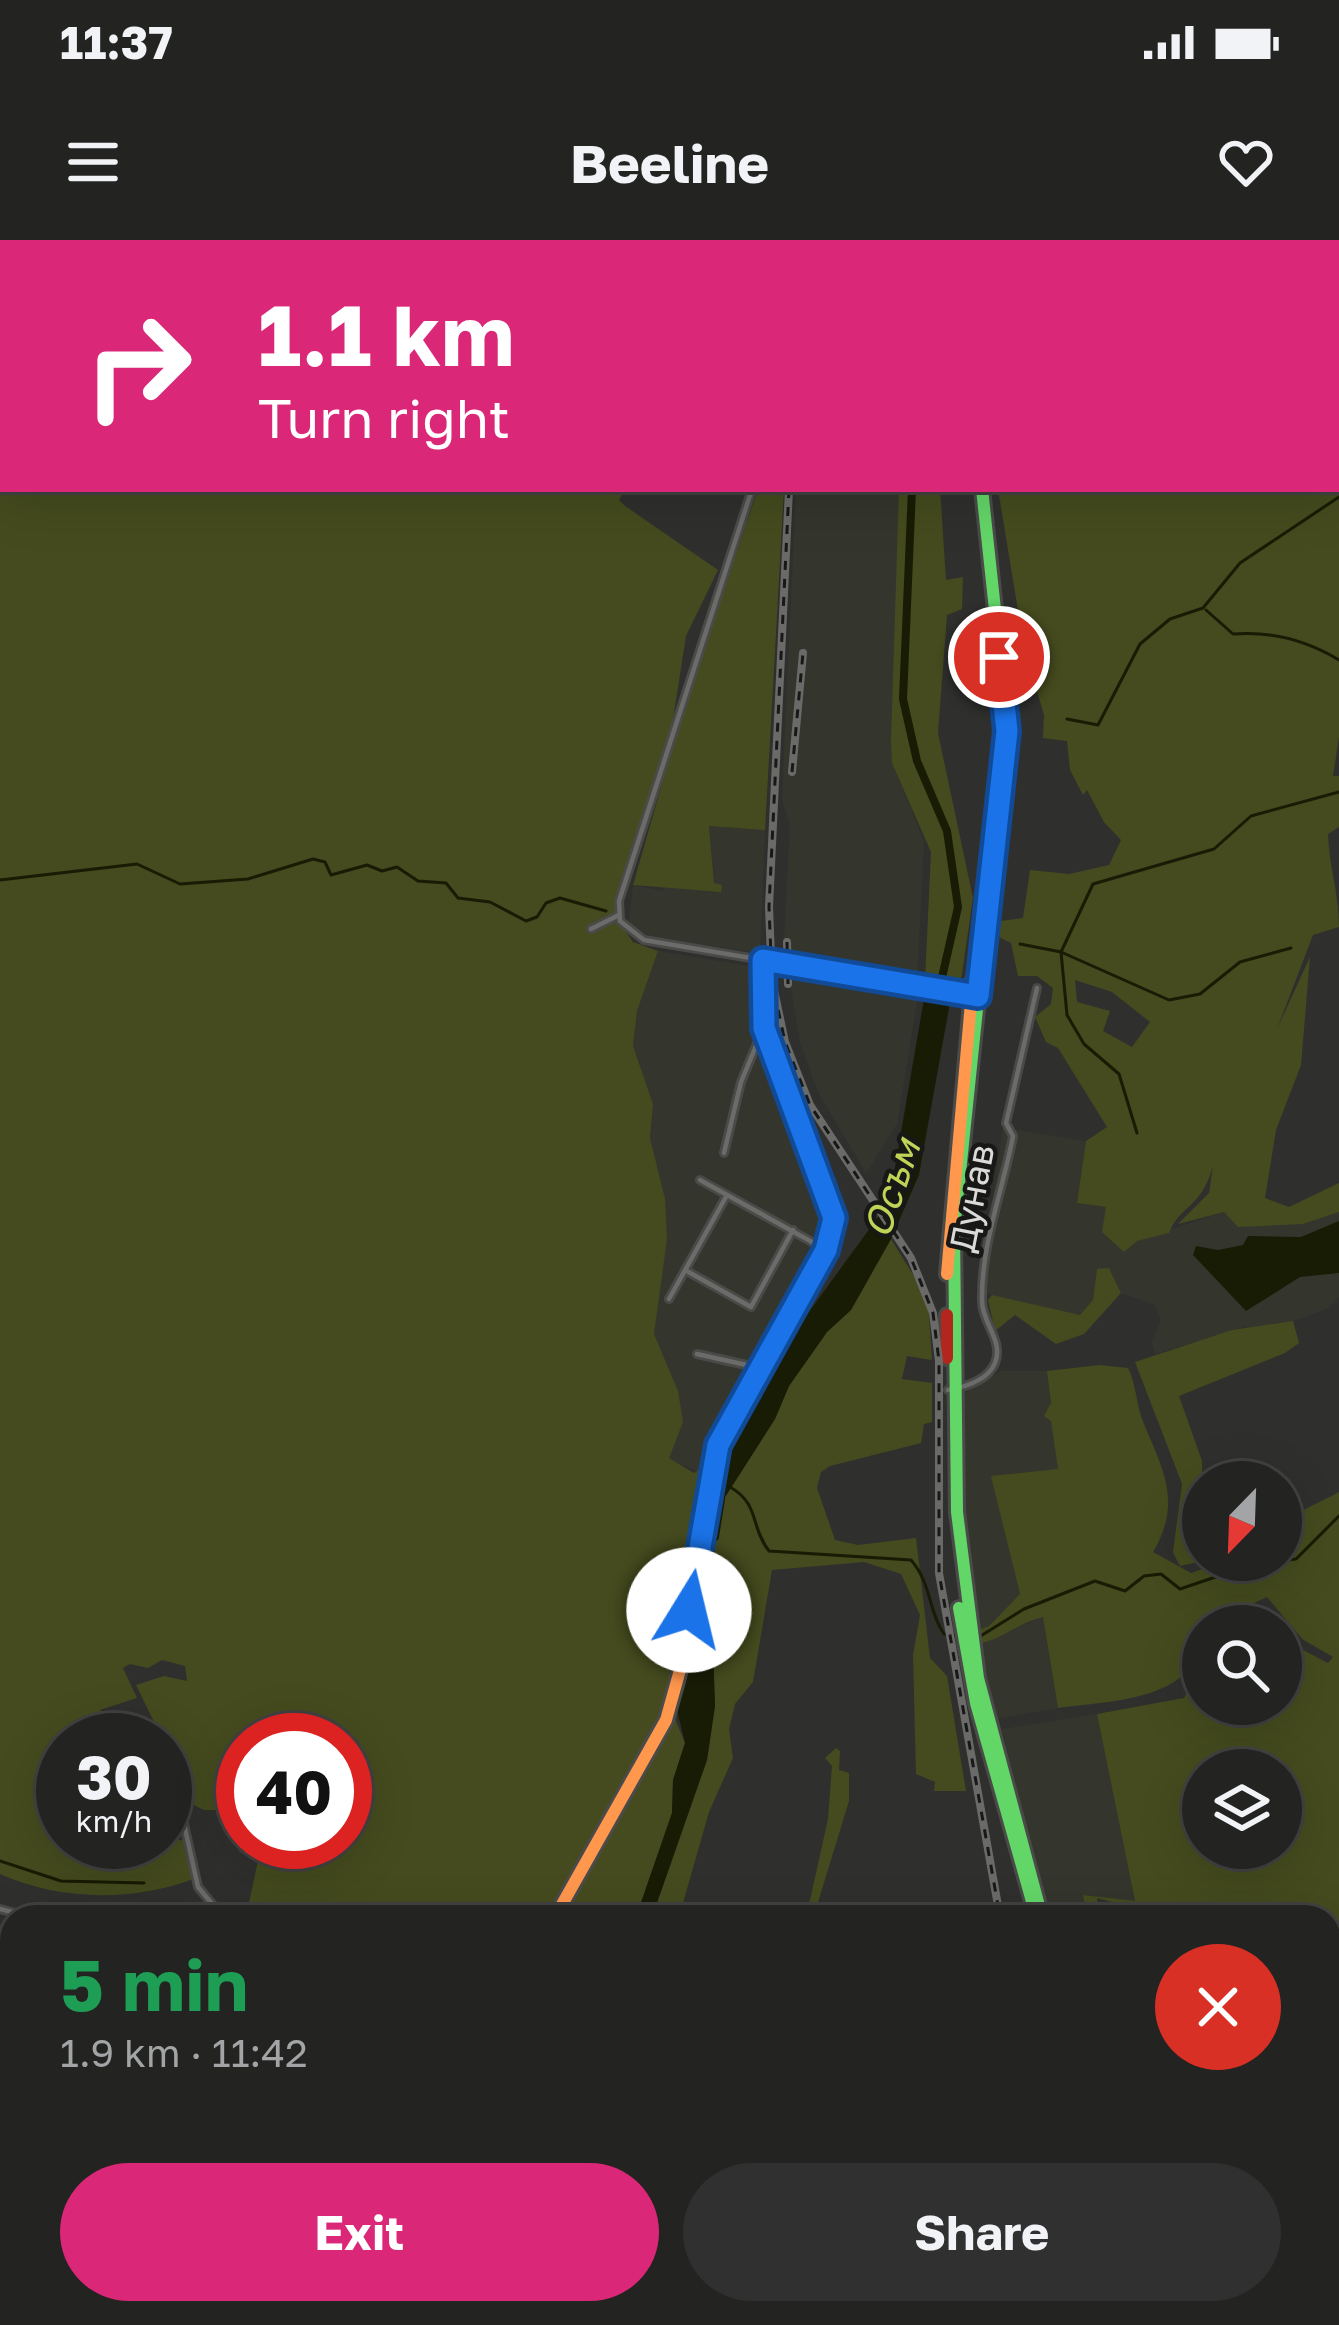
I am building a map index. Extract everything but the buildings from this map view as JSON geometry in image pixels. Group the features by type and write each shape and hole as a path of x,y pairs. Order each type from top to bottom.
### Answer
{"main road":[{"path":"982,492 1007,721 994,858 980,908 955,1230 951,1389 965,1612 988,1726 1036,1905"},
{"path":"562,1905 666,1720 680,1670 713,1460 826,1250 834,1218 764,1028 763,960"}],"street":[{"path":"751,492 716,590 619,916 625,929 644,940 975,996"},
{"path":"591,929 619,916"},
{"name":"Дунав","path":"951,1389 978,1381 996,1361 997,1342 982,1312 983,1276 1013,1136 1006,1123 1037,988"},
{"path":"724,1153 741,1082 764,1028"},
{"path":"700,1180 826,1250"},
{"path":"669,1299 727,1195"},
{"path":"685,1270 751,1307 793,1230"},
{"path":"697,1354 760,1368"},
{"path":"192,1860 198,1887 213,1905"}],"shaded area":[{"path":"796,492 901,492 892,762 924,841 917,982 893,979 888,972 877,976 790,961 790,943 784,942 790,823 782,799"},
{"path":"709,826 765,830 760,953 648,936 629,922 633,885 663,891 664,885 722,885 715,884"},
{"path":"658,951 756,967 753,1008 759,1037 829,1214 822,1246 701,1473 668,1459 662,1358 654,1334 666,1221 650,1138 653,1104 633,1046 637,1011"},
{"path":"794,969 919,990 897,1124 866,1173 818,1092 800,1042 791,988"},
{"path":"925,993 951,997 919,1175 891,1239 851,1310 827,1332 789,1386 775,1419 718,1508 711,1589 715,1706 707,1760 656,1905 640,1905 672,1813 673,1780 685,1743 677,1710 685,1686 713,1468 747,1397 889,1202"},
{"path":"1003,1128 1086,1141 1077,1203 1106,1207 1137,1241 1224,1212 1303,1224 1339,1212 1339,1297 1329,1308 1293,1321 1263,1330 1244,1327 1155,1354 1152,1342 1161,1320 1154,1304 1121,1293 1109,1268 1097,1270 1093,1300 1081,1315 1023,1306 980,1290"},
{"path":"1339,1221 1339,1273 1300,1277 1246,1311 1193,1255 1196,1246 1218,1250 1243,1245 1248,1236 1301,1237"},
{"path":"1001,1371 1047,1371 1058,1470 1040,1471 1007,1539 1020,1594 989,1626 973,1632 962,1508 960,1396"},
{"path":"1043,1617 1058,1708 994,1719 976,1644"},
{"path":"1097,1714 1135,1902 1084,1895 1085,1905 1046,1905 1002,1729"}],"green space":[{"path":"0,492 623,492 619,500 625,506 718,570 686,636 672,726 616,918 633,942 658,951 637,1011 633,1046 653,1104 650,1138 665,1199 667,1239 654,1334 678,1391 683,1422 669,1458 694,1473 705,1465 708,1470 674,1683 655,1738 557,1905 249,1905 256,1869 372,1869 372,1713 216,1713 216,1810 204,1810 192,1804 192,1713 150,1713 136,1685 164,1676 187,1681 185,1666 162,1660 148,1668 130,1664 123,1668 137,1698 100,1710 102,1713 36,1713 36,1869 192,1869 192,1863 196,1878 148,1891 98,1895 23,1883 0,1874"},
{"path":"757,492 784,492 765,830 709,826 714,883 722,885 721,892 633,885 683,711"},
{"path":"899,492 940,492 946,580 963,577 962,609 947,615 938,733 973,898 960,987 925,981 931,852 892,763"},
{"path":"998,492 1339,492 1339,737 1333,776 1339,776 1339,827 1328,834 1339,927 1313,935 1277,1029 1310,957 1301,1065 1276,1130 1265,1198 1289,1207 1339,1183 1339,1212 1303,1224 1238,1227 1224,1212 1178,1224 1209,1193 1213,1166 1203,1191 1169,1233 1137,1241 1124,1252 1102,1232 1106,1207 1077,1203 1086,1141 1107,1127 1058,1048 1046,1042 1035,1017 1051,1004 1053,988 1037,976 1018,976 1011,943 995,935 1000,921 1023,918 1030,870 1069,874 1109,865 1121,840 1104,822 1087,790 1083,795 1070,770 1067,741 1043,738 1044,715 1024,647","holes":["1075,980 1112,992 1150,1022 1132,1047 1103,1031 1110,1011 1077,1002"]},
{"path":"891,1239 928,1299 932,1360 907,1356 902,1379 932,1383 932,1422 924,1424 921,1443 830,1466 821,1472 817,1488 835,1540 858,1545 916,1538 930,1658 947,1676 966,1791 934,1791 935,1782 916,1774 913,1655 920,1615 901,1574 864,1562 772,1570 753,1682 735,1704 729,1729 733,1758 709,1812 682,1905 656,1905 707,1760 715,1706 711,1589 718,1508 775,1419 789,1386 827,1332 851,1310"},
{"path":"1109,1268 1121,1293 1084,1334 1056,1344 1015,1315 995,1331 988,1300 992,1295 1080,1315 1093,1300 1097,1269"},
{"path":"1293,1321 1299,1343 1179,1396 1202,1461 1182,1461 1182,1484 1135,1362 1232,1330"},
{"path":"1099,1365 1128,1368 1167,1488 1167,1518 1153,1552 1182,1568 1182,1581 1302,1581 1302,1512 1339,1492 1339,1905 1123,1905 1097,1898 1098,1905 1085,1905 1083,1895 1135,1901 1097,1714 1182,1698 1182,1725 1302,1725 1302,1650 1328,1663 1333,1657 1302,1639 1302,1605 1274,1605 1267,1597 1249,1605 1182,1605 1182,1675 1128,1699 1058,1708 1043,1617 976,1644 973,1632 989,1626 1020,1594 991,1476 1058,1469 1051,1421 1044,1416 1051,1403 1047,1371"},
{"path":"1182,1484 1182,1566 1173,1552"},
{"path":"671,1709 685,1743 673,1780 672,1813 640,1905 562,1905"},
{"path":"836,1748 840,1751 839,1770 849,1773 849,1801 817,1905 809,1905 828,1819 832,1766 825,1758"}],"waterway":[{"name":"Осъм","path":"912,492 903,699 917,761 947,831 958,907 936,1004"},
{"path":"1067,719 1098,725 1140,644 1170,619 1203,608 1240,563 1339,497"},
{"path":"1206,610 1233,634 1288,638 1339,660"},
{"path":"1020,944 1061,952 1093,884 1214,849 1251,816 1339,792"},
{"path":"0,880 137,864 180,884 248,879 313,859 325,862 331,875 367,865 382,871 397,867 418,881 446,883 458,898 490,902 526,921 537,917 546,903 560,898 606,911"},
{"path":"1137,1133 1119,1074 1084,1044 1067,1015 1061,952 1169,1000 1200,994 1240,962 1291,948"},
{"path":"730,1487 751,1508 769,1551 911,1560 923,1578 944,1634 959,1636"},
{"name":"Осъм","path":"715,1537 721,1499"},
{"path":"979,1637 1024,1609 1095,1581 1125,1591 1144,1576 1161,1574 1180,1589 1251,1565 1296,1559 1339,1516"},
{"path":"0,1861 61,1881 144,1883"}],"railway":[{"path":"789,492 769,907 772,981 785,1042 810,1105 911,1258 933,1313 939,1361 939,1573 998,1905"},
{"path":"792,772 803,653"},
{"path":"787,942 788,984"}],"traffic: fast":[{"path":"982,492 1007,721 954,1230 957,1512 978,1678 1039,1905"},
{"path":"959,1608 976,1703 1033,1905"}],"traffic: slow":[{"path":"947,1274 973,980"},
{"path":"562,1905 666,1720 680,1670 713,1460 735,1418"}],"traffic: jam":[{"path":"735,1418 832,1235 831,1201 763,1029 763,960"},
{"path":"947,1315 947,1358"}],"route":[{"path":"689,1610 705,1498 718,1445 826,1250 834,1218 764,1028 763,960 978,996 1007,731 999,657"}]}
